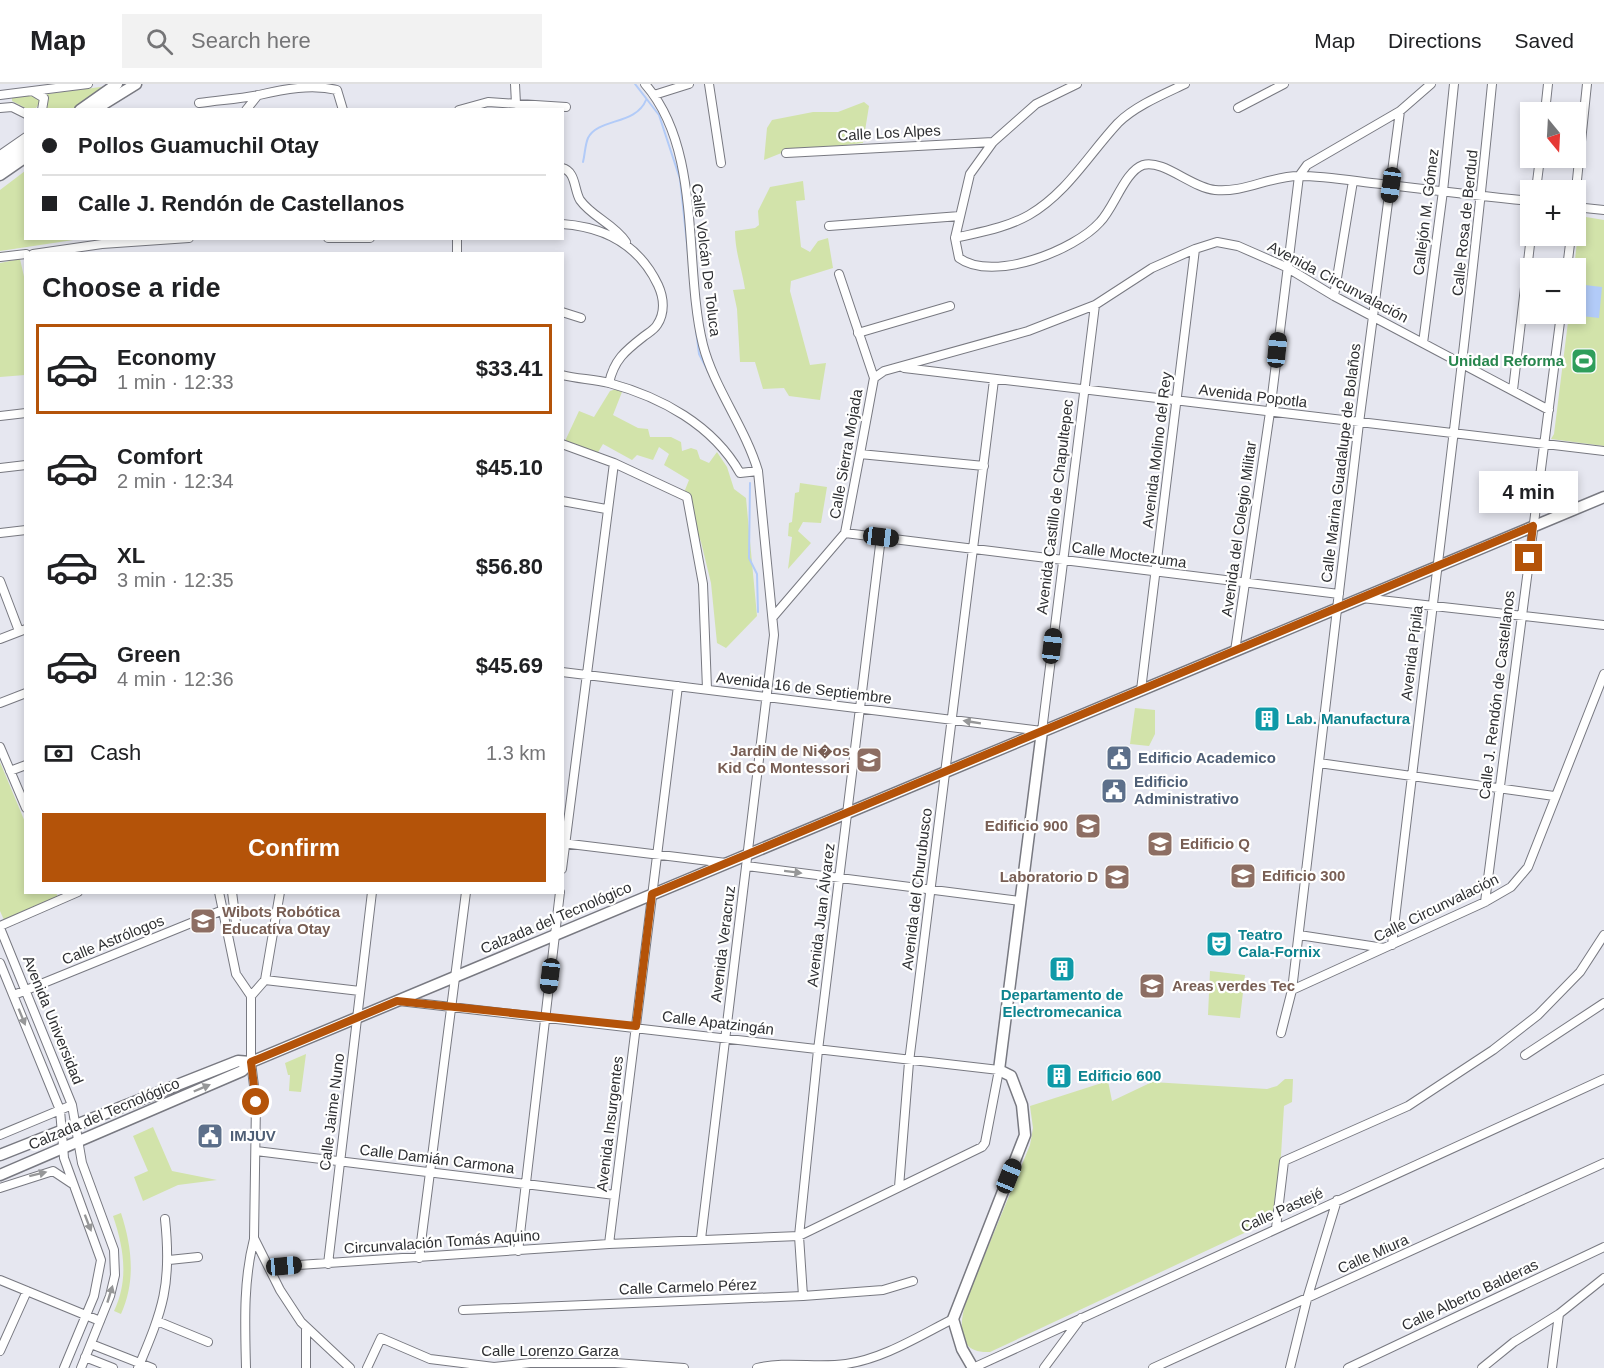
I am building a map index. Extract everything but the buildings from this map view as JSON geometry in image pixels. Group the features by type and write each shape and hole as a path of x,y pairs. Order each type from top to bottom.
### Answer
{"main road":[{"path":"83,108 117,84"},
{"path":"97,108 136,84"},
{"path":"0,164 24,148"},
{"path":"0,175 24,158"},
{"name":"Calzada del Tecnológico","path":"0,1175 242,1071 251,1062 357,1017 1604,497"},
{"name":"Avenida Castillo de Chapultepec","path":"999,1070 1042,731"},
{"name":"Calzada del Tecnológico","path":"0,1155 238,1061 251,1062"},
{"path":"973,1368 962,1348 953,1319 1025,1135 1022,1105 1011,1076 999,1070"}],"street":[{"path":"0,95 88,84"},
{"path":"514,84 516,104"},
{"name":"Calle Volcán De Toluca","path":"645,84 667,118 679,154 703,343 707,357 752,451 758,471 773,617"},
{"path":"654,95 690,84"},
{"path":"709,84 721,163"},
{"path":"1077,84 1036,104 993,142 970,174 955,238 959,258 964,262 987,267 1043,257 1072,244 1093,230 1108,213 1133,171 1147,164 1161,167 1194,185 1212,190 1238,189 1299,176 1520,200"},
{"path":"955,238 1012,223 1043,206 1056,195 1119,122 1185,84"},
{"path":"1238,108 1284,84"},
{"path":"1299,176 1307,165 1400,111 1431,84"},
{"name":"Callejón M. Gómez","path":"1422,343 1443,191 1454,84"},
{"name":"Calle Rosa de Berdud","path":"1463,364 1492,84"},
{"path":"1546,102 1548,84"},
{"path":"1577,180 1587,84"},
{"path":"199,103 258,95 283,88 319,85 337,90 342,108"},
{"path":"33,91 44,98 42,108"},
{"path":"248,108 258,95"},
{"path":"466,108 488,102 566,107"},
{"path":"0,108 12,107 24,113"},
{"name":"Calle Marina Guadalupe de Bolaños","path":"1281,1033 1292,990 1359,423 1400,111"},
{"path":"0,155 24,138"},
{"name":"Calle Los Alpes","path":"786,153 993,142"},
{"path":"564,169 571,174 583,203 618,231 626,243 644,260 661,293 663,311 657,326 615,362 609,383"},
{"name":"Avenida del Colegio Militar","path":"1235,651 1270,412 1286,267 1299,176"},
{"path":"1334,296 1353,181"},
{"path":"1586,208 1604,210"},
{"path":"829,226 960,216"},
{"path":"564,224 590,228 626,243"},
{"path":"63,252 173,240"},
{"name":"Avenida Circunvalación","path":"874,378 884,371 1028,331 1095,305 1152,268 1217,242 1232,243 1286,267 1334,296 1550,410"},
{"path":"1513,390 1530,246"},
{"name":"Avenida Molino del Rey","path":"1141,690 1195,249"},
{"path":"0,257 24,254"},
{"name":"Calle Sierra Mojada","path":"773,617 845,533 874,378 839,274"},
{"name":"Avenida Castillo de Chapultepec","path":"1042,731 1095,305"},
{"path":"858,333 950,306"},
{"path":"564,313 581,318"},
{"name":"Calle J. Rendón de Castellanos","path":"1485,902 1560,324"},
{"name":"Avenida Pípila","path":"1389,946 1463,364"},
{"name":"Avenida Popotla","path":"898,368 1604,450"},
{"path":"564,375 609,383 663,403 683,413 715,441 740,473 758,471"},
{"name":"Avenida del Churubusco","path":"899,1187 909,1062 994,380"},
{"path":"0,416 24,413"},
{"path":"564,445 675,489 689,500 703,584 707,689"},
{"path":"860,454 984,466"},
{"path":"614,463 606,509 564,843 727,863"},
{"path":"0,468 24,465"},
{"path":"564,501 606,509"},
{"path":"0,532 24,530"},
{"name":"Calle Moctezuma","path":"845,533 1339,594"},
{"name":"Avenida Juan Álvarez","path":"803,1296 799,1236 818,1050 881,537"},
{"path":"0,581 22,630 0,639"},
{"path":"1362,598 1604,625"},
{"name":"Avenida Veracruz","path":"701,1239 768,696 774,635 773,617"},
{"name":"Avenida 16 de Septiembre","path":"564,672 1042,731"},
{"name":"Calle Circunvalación","path":"1292,990 1485,902 1511,887 1528,867 1554,795 1604,674"},
{"name":"Avenida Insurgentes","path":"609,1244 678,686"},
{"path":"0,703 24,694"},
{"path":"0,747 24,803"},
{"path":"1319,764 1554,795"},
{"path":"10,771 24,766"},
{"path":"747,866 1020,901"},
{"path":"219,894 236,974 251,996 251,1062 256,1102 256,1150 254,1238 249,1261 246,1368"},
{"path":"232,894 236,923"},
{"path":"251,996 265,980 280,894"},
{"name":"Calle Jaime Nuno","path":"328,1264 372,894"},
{"path":"419,1258 466,894"},
{"path":"518,1251 560,894"},
{"path":"0,927 61,896"},
{"name":"Calle Astrólogos","path":"14,995 223,909"},
{"name":"Avenida Universidad","path":"0,927 72,1104 82,1163 114,1250 113,1284 81,1368"},
{"path":"1299,935 1389,946"},
{"path":"1276,1228 1284,1161 1408,1106 1493,1050 1538,1014 1580,972 1604,935"},
{"name":"Avenida Universidad","path":"0,963 60,1110 62,1148 100,1260 97,1286 64,1368"},
{"path":"265,980 360,991"},
{"name":"Calle Apatzingán","path":"397,1001 636,1026 909,1062 999,1070"},
{"path":"1525,1055 1604,1003"},
{"name":"Avenida Castillo de Chapultepec","path":"982,1147 985,1143 999,1070"},
{"name":"Calle Pastejé","path":"973,1368 1604,1079"},
{"name":"Calzada del Tecnológico","path":"0,1135 72,1104"},
{"name":"Circunvalación Tomás Aquino","path":"268,1267 609,1244 799,1236 982,1147"},
{"name":"Calle Damián Carmona","path":"256,1150 615,1195"},
{"name":"Calle Miura","path":"1153,1368 1604,1163"},
{"name":"Calzada del Tecnológico","path":"0,1188 53,1171 74,1186"},
{"path":"1290,1368 1307,1299 1337,1200"},
{"path":"139,1366 165,1300 169,1260 165,1219"},
{"path":"254,1238 268,1267 306,1328 350,1368"},
{"name":"Calle Alberto Balderas","path":"1348,1368 1604,1247"},
{"path":"169,1260 198,1257"},
{"path":"249,1261 255,1257 264,1259"},
{"path":"1483,1367 1604,1278"},
{"path":"0,1280 100,1322"},
{"name":"Calle Carmelo Pérez","path":"463,1310 803,1296 883,1290 913,1281"},
{"path":"0,1352 27,1291"},
{"path":"1552,1368 1558,1314"},
{"path":"1044,1368 1083,1316"},
{"path":"757,1368 773,1365 842,1365 861,1362 953,1319"},
{"path":"157,1321 208,1342"},
{"path":"306,1328 306,1368"},
{"name":"Calle Lorenzo Garza","path":"368,1368 381,1338 430,1359 494,1366 530,1363 604,1363 684,1368"},
{"path":"91,1344 139,1366 152,1368"},
{"path":"86,1358 113,1368"}],"green space":[{"path":"108,86 75,108 47,108 47,94"},
{"path":"32,95 39,99 40,103 36,108 25,108 12,101 12,98"},
{"path":"864,102 869,106 863,143 784,152 764,160 767,128 772,120 813,112 838,112"},
{"path":"24,172 24,240 73,240 0,251 0,190"},
{"path":"803,181 805,200 796,201 801,247 810,252 818,241 828,238 833,268 791,281 790,291 810,365 826,363 820,400 789,396 784,388 763,389 755,362 740,362 737,309 733,290 745,289 735,231 755,228 759,225 758,211 770,187"},
{"name":"Unidad Reforma","path":"1586,217 1604,220 1604,446 1551,439 1554,434 1568,324 1586,324 1586,258 1575,258 1577,246 1586,246"},
{"path":"20,259 24,277 24,375 0,377 0,263"},
{"path":"616,389 622,392 613,415 638,428 648,429 650,437 671,437 681,442 682,451 691,448 697,450 700,459 709,463 717,452 727,467 734,489 746,498 757,616 726,648 717,643 711,583 701,542 683,495 689,480 664,465 669,454 659,447 653,460 637,455 632,460 603,444 597,454 565,441 579,411 594,417 610,391"},
{"path":"800,483 827,487 821,523 803,522 798,531 811,543 788,569 792,537 788,536 789,523 792,522 795,493 799,492"},
{"path":"1135,708 1155,710 1155,734 1149,746 1130,744"},
{"path":"0,762 24,820 24,894 56,894 58,897 4,920 0,911"},
{"path":"1210,971 1245,975 1240,1018 1208,1015"},
{"path":"306,1054 301,1092 289,1091 290,1075 288,1075 285,1063"},
{"path":"1285,1079 1293,1079 1292,1102 1284,1106 1281,1155 1272,1220 990,1352 970,1348 962,1334 967,1298 1030,1145 1033,1128 1030,1106 1108,1081 1112,1101 1152,1082 1267,1089 1277,1086"},
{"path":"153,1127 172,1171 217,1180 178,1185 143,1201 134,1177 148,1171 133,1136"},
{"path":"121,1213 128,1238 131,1264 129,1289 121,1314 114,1311 122,1288 123,1264 120,1240 113,1216"}],"water":[{"path":"1586,285 1602,287 1599,318 1586,317"}],"waterway":[{"path":"635,84 659,115 680,179 688,253"},
{"path":"583,162 587,141 593,132 634,114 646,100"},
{"path":"696,330 699,354 709,373"},
{"path":"750,483 749,558 757,574 758,612"}],"place":[{"name":"Unidad Reforma","path":"1584,361"},
{"name":"Lab. Manufactura","path":"1267,719"},
{"name":"Edificio Academico","path":"1119,758"},
{"name":"JardiN de Ni�os Kid Co Montessori","path":"869,760"},
{"name":"Edificio Administrativo","path":"1114,791"},
{"name":"Edificio 900","path":"1088,826"},
{"name":"Edificio Q","path":"1160,844"},
{"name":"Edificio 300","path":"1243,876"},
{"name":"Laboratorio D","path":"1117,877"},
{"name":"Wibots Robótica Educatíva Otay","path":"203,921"},
{"name":"Teatro Cala-Fornix","path":"1219,944"},
{"name":"Departamento de Electromecanica","path":"1062,969"},
{"name":"Areas verdes Tec","path":"1152,986"},
{"name":"Edificio 600","path":"1059,1076"},
{"name":"IMJUV","path":"210,1136"}],"route":[{"path":"256,1102 251,1062 397,1001 636,1026 652,894 1533,526 1529,558"}]}
